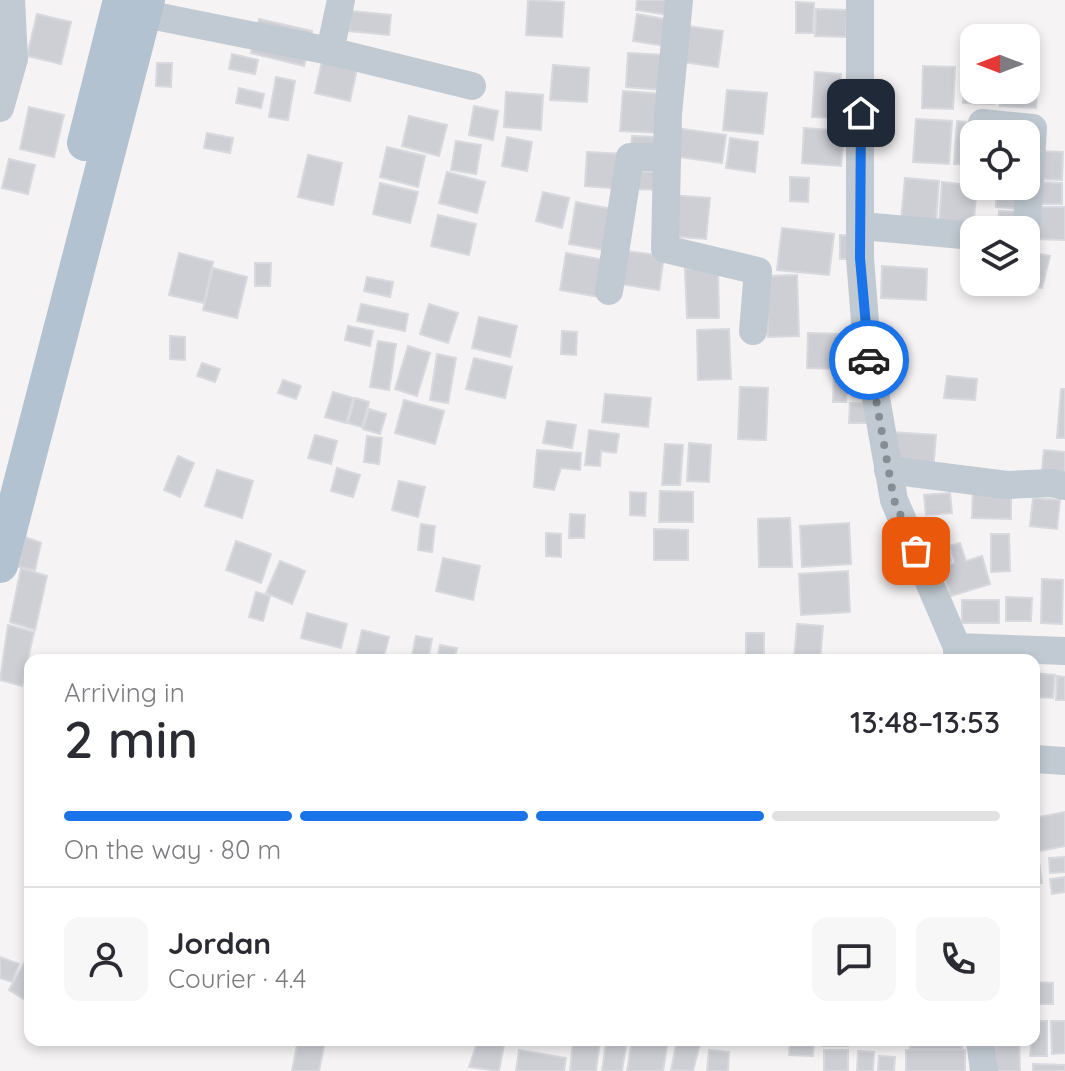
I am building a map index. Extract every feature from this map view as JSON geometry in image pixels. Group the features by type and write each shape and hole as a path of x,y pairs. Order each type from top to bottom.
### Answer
{"main road":[{"path":"0,478 129,3"},
{"path":"0,565 129,3"}],"street":[{"path":"0,108 14,59 11,0"},
{"path":"330,51 341,0"},
{"path":"679,0 667,157 665,249 758,271 753,331"},
{"path":"860,0 860,258 867,347 894,500 957,654 1065,651"},
{"path":"129,3 472,86"},
{"path":"609,291 630,157 667,157"},
{"path":"862,226 960,235"},
{"path":"888,470 1007,485 1051,483 1065,486"},
{"path":"1040,759 1065,761"},
{"path":"981,1046 984,1071"}],"building":[{"path":"528,0 564,2 562,37 526,35"},
{"path":"637,0 671,0 669,15 636,10"},
{"path":"796,2 814,3 813,33 796,33"},
{"path":"816,9 847,10 846,37 815,36"},
{"path":"351,11 391,15 389,35 349,31"},
{"path":"37,14 71,22 61,64 27,56"},
{"path":"637,14 670,20 666,46 633,41"},
{"path":"259,19 312,31 304,66 251,53"},
{"path":"680,25 723,31 718,67 675,61"},
{"path":"628,53 665,55 662,90 626,87"},
{"path":"232,54 258,60 255,74 229,69"},
{"path":"322,61 357,69 350,101 315,93"},
{"path":"157,63 172,63 171,87 156,86"},
{"path":"553,65 589,68 587,102 550,100"},
{"path":"923,66 955,67 953,109 922,108"},
{"path":"815,72 841,74 838,118 812,117"},
{"path":"276,77 295,81 288,120 269,117"},
{"path":"239,88 264,94 261,108 236,103"},
{"path":"727,90 767,93 763,134 723,130"},
{"path":"623,91 664,94 661,133 620,131"},
{"path":"506,92 543,95 541,130 504,127"},
{"path":"1000,104 1036,104 1036,108"},
{"path":"474,106 498,111 493,140 469,135"},
{"path":"29,107 64,115 54,157 20,149"},
{"path":"409,116 447,125 439,156 402,146"},
{"path":"916,119 952,121 949,164 913,162"},
{"path":"957,121 960,121 960,164 954,164"},
{"path":"676,128 726,135 722,163 672,156"},
{"path":"804,128 844,131 841,166 802,163"},
{"path":"207,133 233,138 230,153 204,148"},
{"path":"632,136 659,137 658,150 631,149"},
{"path":"507,137 532,142 527,171 502,166"},
{"path":"730,138 758,142 755,172 726,168"},
{"path":"456,141 481,145 476,174 451,170"},
{"path":"387,147 425,156 418,187 380,177"},
{"path":"1040,151 1063,152 1062,180 1040,179"},
{"path":"587,152 624,154 622,189 585,186"},
{"path":"308,155 342,163 333,205 298,197"},
{"path":"9,159 35,165 28,194 2,188"},
{"path":"633,171 665,172 665,190 632,189"},
{"path":"447,172 485,182 477,213 439,203"},
{"path":"790,177 809,178 808,202 790,201"},
{"path":"905,178 939,181 936,223 901,220"},
{"path":"942,182 960,184 960,200 976,200 974,216 960,216 960,227 939,225"},
{"path":"1040,182 1062,183 1062,204 1038,204"},
{"path":"380,183 418,192 410,223 373,214"},
{"path":"543,192 569,198 562,228 536,221"},
{"path":"670,195 710,198 706,239 667,236"},
{"path":"996,200 1023,200 1023,209 996,207"},
{"path":"576,202 617,210 610,251 569,244"},
{"path":"1038,207 1065,207 1065,240 1040,239"},
{"path":"999,211 1025,212 1025,216 999,216"},
{"path":"438,215 476,224 469,255 431,246"},
{"path":"782,228 834,234 829,275 777,270"},
{"path":"840,235 858,236 858,259 840,259"},
{"path":"626,251 664,256 659,290 620,284"},
{"path":"179,253 213,262 204,303 169,295"},
{"path":"566,253 605,260 599,297 560,290"},
{"path":"1040,254 1050,256 1040,287"},
{"path":"255,263 271,263 270,286 255,286"},
{"path":"882,266 927,269 926,300 881,298"},
{"path":"213,268 247,277 237,318 203,310"},
{"path":"718,268 719,318 687,318 685,269"},
{"path":"797,275 799,336 768,337 766,276"},
{"path":"367,277 393,282 390,297 364,291"},
{"path":"361,304 408,314 405,331 357,321"},
{"path":"429,304 458,313 448,343 420,334"},
{"path":"479,317 517,326 510,357 472,348"},
{"path":"348,326 373,331 370,346 345,340"},
{"path":"729,329 731,379 698,380 697,330"},
{"path":"562,331 577,332 576,355 561,354"},
{"path":"808,333 839,334 838,369 807,368"},
{"path":"170,336 185,337 185,360 170,359"},
{"path":"378,341 396,344 389,390 370,387"},
{"path":"408,346 430,353 417,396 395,389"},
{"path":"437,354 456,358 448,403 430,400"},
{"path":"474,358 512,367 505,398 466,389"},
{"path":"202,363 220,369 215,382 197,376"},
{"path":"834,372 847,372 846,402 833,402"},
{"path":"947,376 977,379 975,400 944,398"},
{"path":"283,380 301,386 296,399 278,393"},
{"path":"740,387 768,388 766,440 738,439"},
{"path":"1061,389 1065,389 1065,438 1057,438"},
{"path":"333,392 353,398 346,423 325,417"},
{"path":"605,394 651,398 648,427 602,422"},
{"path":"355,398 369,402 362,427 348,423"},
{"path":"404,400 444,411 435,444 395,433"},
{"path":"850,403 870,404 869,423 849,423"},
{"path":"369,409 386,414 380,434 363,429"},
{"path":"547,421 576,425 572,448 543,443"},
{"path":"589,430 619,434 616,453 601,451 600,466 585,465"},
{"path":"890,432 936,435 933,472 889,459"},
{"path":"315,435 337,441 331,464 308,458"},
{"path":"367,436 382,438 379,464 364,462"},
{"path":"689,443 711,445 709,482 687,481"},
{"path":"665,444 683,445 680,485 662,485"},
{"path":"537,450 581,453 580,470 561,468 554,490 534,487"},
{"path":"1044,450 1065,452 1065,481 1041,479"},
{"path":"178,456 194,463 180,497 164,490"},
{"path":"337,468 360,475 353,497 331,491"},
{"path":"217,470 253,481 242,518 205,506"},
{"path":"399,481 425,487 418,517 392,510"},
{"path":"973,488 1011,489 1011,519 972,518"},
{"path":"660,491 693,492 693,522 659,522"},
{"path":"630,492 646,493 645,516 630,515"},
{"path":"950,493 952,513 926,515 924,495"},
{"path":"1033,498 1060,500 1057,529 1030,526"},
{"path":"570,514 585,515 584,538 569,538"},
{"path":"790,518 792,567 759,567 758,519"},
{"path":"849,523 851,564 802,567 800,526"},
{"path":"421,524 435,526 432,552 418,550"},
{"path":"944,526 951,561 933,562 918,530"},
{"path":"654,529 688,530 688,560 654,560"},
{"path":"546,533 561,534 561,557 546,556"},
{"path":"991,534 1009,534 1010,571 991,572"},
{"path":"25,537 41,543 35,570 18,567"},
{"path":"236,541 271,554 261,583 226,570"},
{"path":"960,543 966,561 982,556 990,584 951,596 942,567 955,563 950,546"},
{"path":"443,558 480,566 473,600 436,591"},
{"path":"280,561 305,571 292,604 266,593"},
{"path":"21,568 47,576 35,630 10,622"},
{"path":"848,571 850,612 801,615 799,574"},
{"path":"1042,579 1063,580 1062,624 1041,623"},
{"path":"256,592 270,596 263,621 249,617"},
{"path":"1006,597 1032,598 1031,621 1006,621"},
{"path":"962,600 999,600 999,623 962,623"},
{"path":"307,613 347,624 341,648 301,638"},
{"path":"797,624 823,626 821,654 794,654"},
{"path":"8,625 34,632 29,654 24,654 22,686 0,680"},
{"path":"362,630 389,637 385,654 356,654"},
{"path":"746,633 764,633 764,654 746,654"},
{"path":"416,636 432,639 429,654 412,654"},
{"path":"440,645 457,648 456,654 438,654"},
{"path":"1040,674 1055,675 1053,698 1040,697"},
{"path":"1057,676 1065,677 1065,700 1056,700"},
{"path":"1065,812 1065,846 1040,851 1040,817"},
{"path":"1065,857 1065,872 1050,873 1049,858"},
{"path":"1065,877 1065,892 1052,894 1050,879"},
{"path":"0,957 19,964 12,982 0,978"},
{"path":"24,963 24,999 9,990"},
{"path":"1040,982 1053,983 1053,1004 1040,1004"},
{"path":"1040,1021 1047,1021 1047,1056 1030,1056 1031,1046 1040,1046"},
{"path":"1051,1021 1065,1021 1065,1053 1052,1054"},
{"path":"297,1046 324,1046 319,1071 292,1071"},
{"path":"476,1046 504,1046 499,1071 469,1067"},
{"path":"572,1046 599,1046 596,1071 570,1071"},
{"path":"606,1046 626,1046 622,1071 602,1071"},
{"path":"631,1046 667,1046 663,1071 627,1071"},
{"path":"676,1046 699,1046 693,1071 671,1070"},
{"path":"790,1046 814,1046 813,1056 789,1055"},
{"path":"910,1046 962,1046 962,1049 910,1049"},
{"path":"995,1046 1019,1046 1020,1071 996,1071"},
{"path":"519,1050 566,1058 564,1071 516,1071"},
{"path":"709,1050 729,1052 728,1071 707,1071"},
{"path":"824,1050 848,1050 848,1071 824,1071"},
{"path":"906,1050 965,1050 965,1071 906,1071"},
{"path":"858,1051 874,1052 873,1071 857,1071"},
{"path":"879,1056 895,1057 894,1071 878,1071"},
{"path":"1033,1064 1065,1065 1065,1071 1033,1071"}],"way so far":[{"path":"869,360 894,500 916,551"}],"route":[{"path":"861,113 860,258 869,360"}]}
